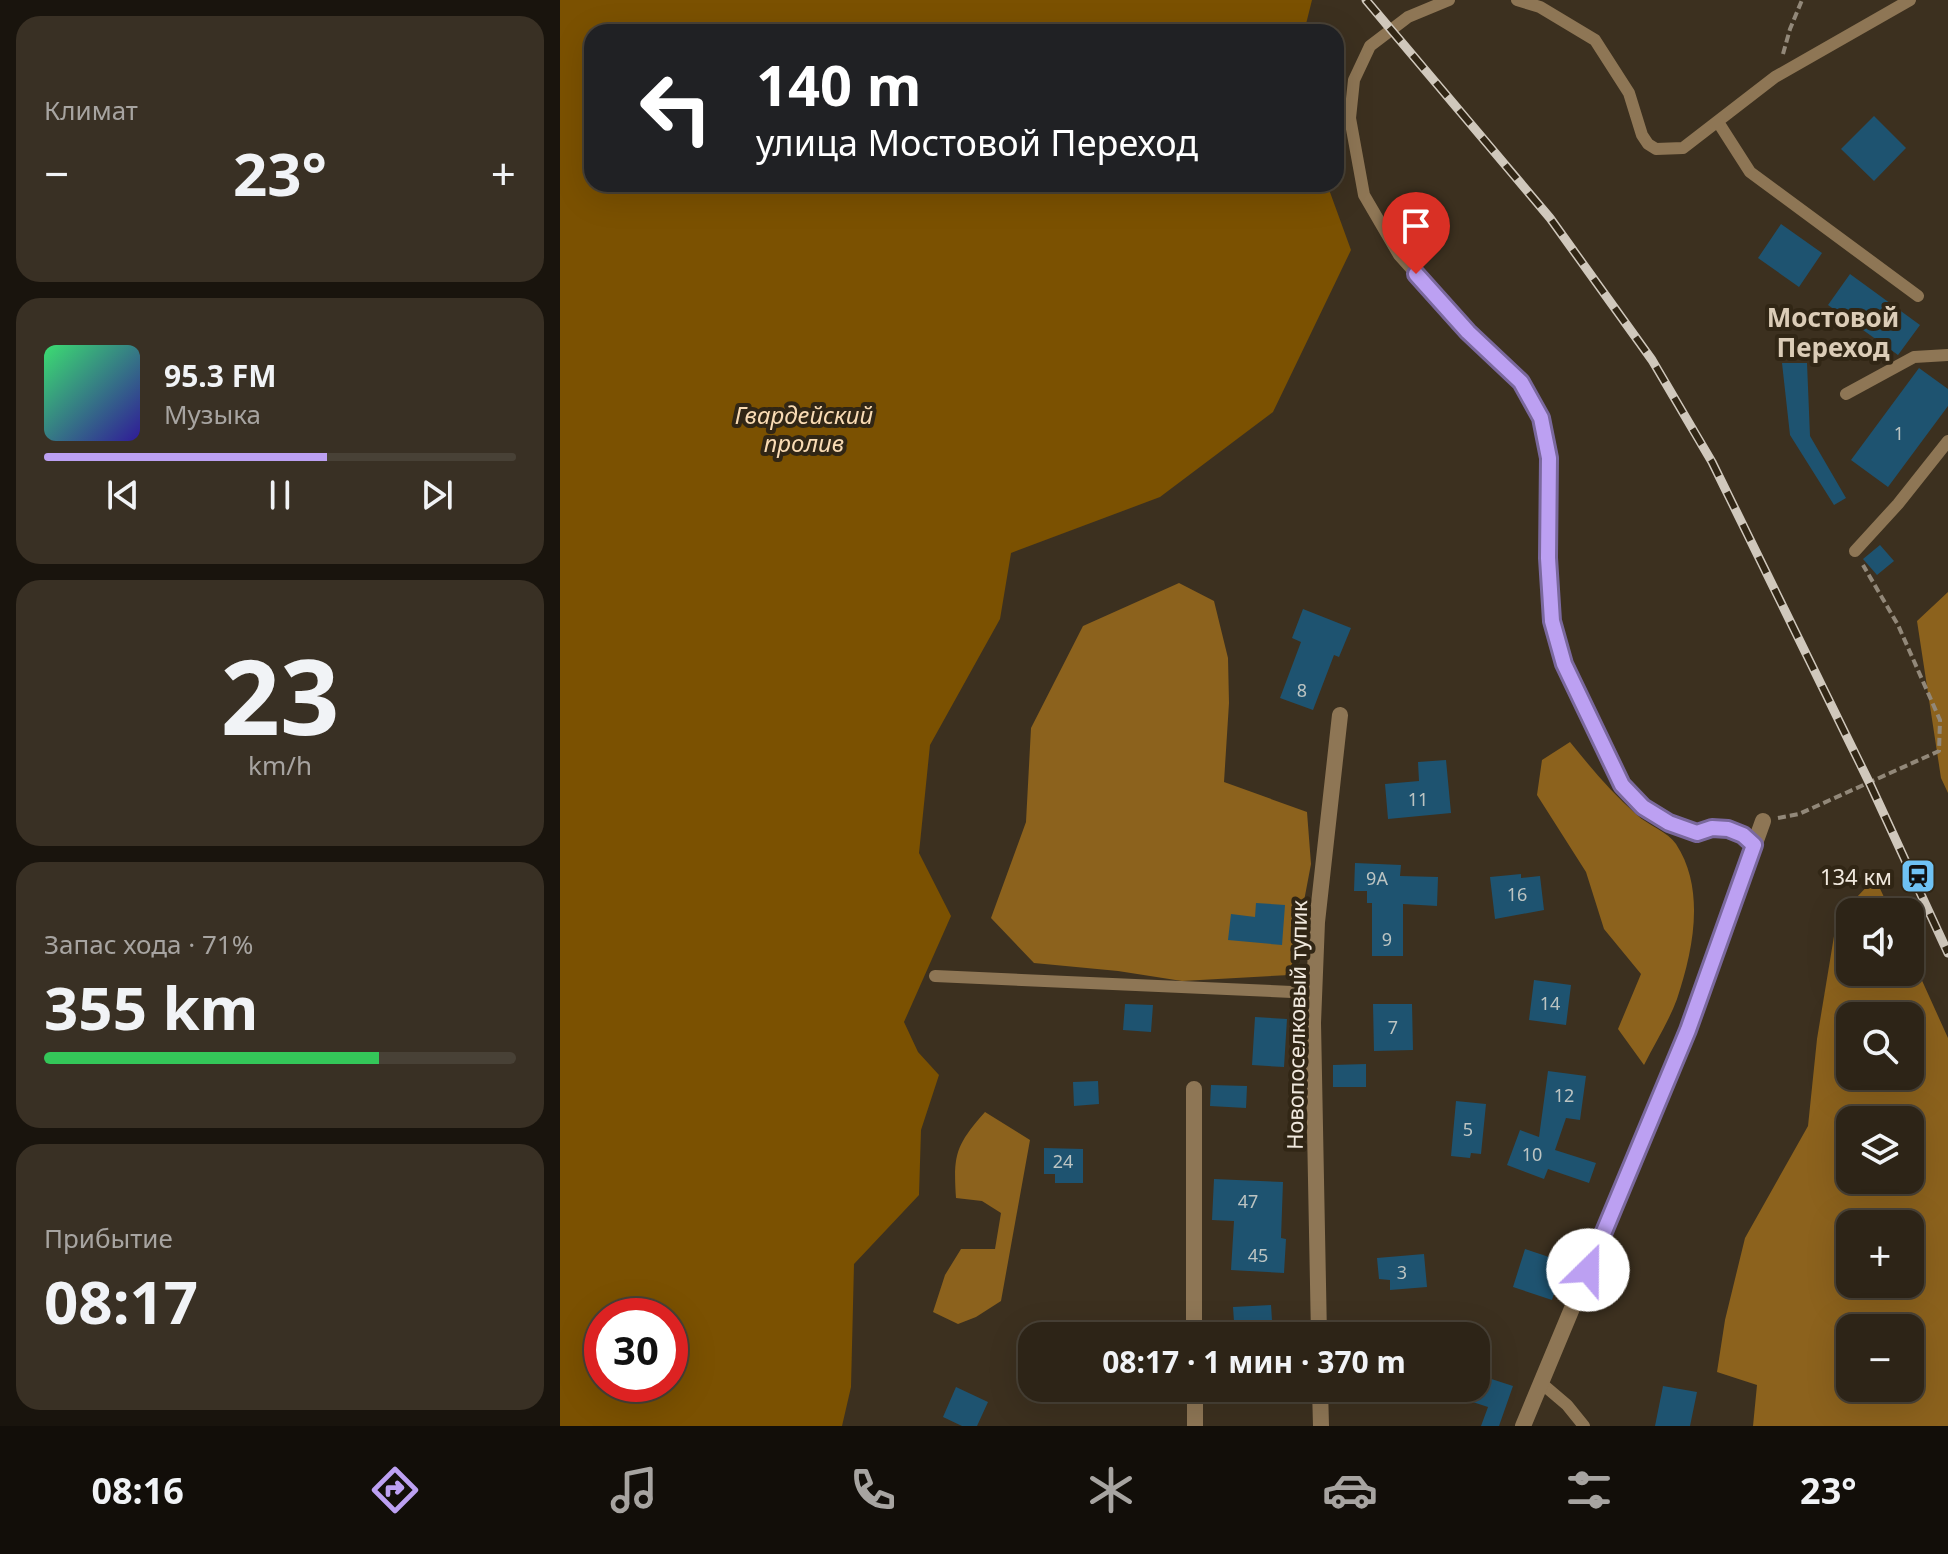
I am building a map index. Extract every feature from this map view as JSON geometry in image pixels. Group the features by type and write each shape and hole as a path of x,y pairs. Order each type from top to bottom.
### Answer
{"street":[{"name":"Новопоселковый тупик","path":"1319,1322 1314,993 1317,922 1340,715"},
{"path":"1523,1426 1666,1087 1763,821"},
{"path":"1194,1089 1194,1322"},
{"path":"1195,1402 1195,1426"},
{"path":"1320,1402 1321,1426"}],"lane":[{"path":"1449,0 1408,17 1370,46 1354,80 1350,118 1364,195 1399,255 1468,332 1521,382 1541,418 1549,458 1548,538 1552,621 1564,664 1622,785 1643,807 1669,823 1697,833 1712,828 1728,829 1743,835 1754,845"},
{"path":"1517,0 1540,7 1595,40 1629,93 1648,144 1656,149 1683,148 1775,77 1910,0"},
{"path":"1718,122 1750,172 1918,296"},
{"path":"1846,394 1914,357 1948,355"},
{"path":"1855,551 1898,504 1948,441"},
{"path":"935,976 1314,993"},
{"path":"1540,1382 1567,1405 1584,1426"}],"path":[{"path":"1775,77 1802,0"},
{"path":"1763,821 1799,814 1939,751 1940,720 1898,625 1855,551"}],"shaded area":[{"path":"1179,583 1214,601 1228,658 1229,703 1224,782 1307,812 1311,864 1290,975 1182,981 1034,963 991,918 1026,822 1031,728 1083,626"},
{"path":"1948,592 1948,793 1941,778 1917,621"},
{"path":"1570,742 1628,807 1676,844 1691,881 1694,921 1688,961 1674,1007 1644,1065 1618,1029 1641,974 1604,929 1586,872 1537,795 1542,760"},
{"path":"1875,878 1884,898 1856,898"},
{"path":"1836,924 1836,986 1924,985 1948,1038 1948,1426 1753,1426 1757,1385 1717,1372 1725,1320 1745,1238 1808,1126 1817,1039"},
{"path":"985,1112 1030,1140 1001,1301 958,1324 933,1312 945,1275 961,1249 995,1249 1001,1213 982,1201 956,1198 958,1151"}],"water":[{"name":"Гвардейский пролив","path":"560,0 1312,0 1306,24 584,24 584,192 1330,192 1351,250 1273,412 1160,497 1011,553 1000,619 930,745 919,853 951,916 904,1022 918,1052 939,1075 921,1130 919,1195 854,1264 851,1387 842,1426 560,1426"}],"building":[{"path":"1874,116 1906,148 1874,181 1841,149"},
{"path":"1781,224 1822,253 1799,287 1758,258"},
{"path":"1850,274 1920,325 1898,355 1828,305"},
{"path":"1782,363 1807,363 1810,436 1846,498 1834,505 1790,435"},
{"path":"1919,368 1948,389 1948,406 1888,487 1851,460"},
{"path":"1880,545 1894,561 1877,575 1863,559"},
{"path":"1303,609 1351,628 1339,657 1334,655 1313,710 1280,698 1301,642 1292,638"},
{"path":"1446,760 1451,813 1388,819 1385,784 1419,781 1418,762"},
{"path":"1355,863 1401,865 1400,876 1438,877 1437,906 1403,904 1403,956 1372,956 1372,903 1367,903 1367,891 1354,891"},
{"path":"1521,874 1521,878 1540,876 1544,910 1495,919 1490,877"},
{"path":"1256,903 1285,905 1282,945 1228,940 1231,914 1255,917"},
{"path":"1534,980 1571,985 1566,1025 1529,1020"},
{"path":"1125,1004 1153,1005 1151,1032 1123,1030"},
{"path":"1373,1004 1412,1004 1413,1050 1374,1051"},
{"path":"1255,1017 1287,1019 1284,1067 1252,1065"},
{"path":"1366,1064 1366,1087 1333,1087 1333,1065"},
{"path":"1548,1071 1586,1076 1580,1120 1566,1118 1555,1150 1596,1163 1589,1183 1548,1169 1544,1179 1507,1165 1520,1130 1539,1137"},
{"path":"1098,1081 1099,1104 1074,1106 1073,1082"},
{"path":"1211,1085 1247,1086 1246,1108 1210,1106"},
{"path":"1456,1101 1486,1104 1481,1154 1471,1153 1470,1158 1451,1156"},
{"path":"1044,1148 1083,1149 1083,1183 1055,1183 1055,1174 1044,1174"},
{"path":"1214,1179 1283,1182 1281,1238 1286,1239 1284,1273 1231,1270 1234,1221 1212,1220"},
{"path":"1525,1249 1564,1262 1552,1300 1513,1287"},
{"path":"1424,1254 1427,1287 1390,1290 1390,1280 1379,1279 1377,1258"},
{"path":"1271,1305 1272,1322 1234,1322 1233,1307"},
{"path":"1490,1379 1513,1386 1499,1426 1481,1426 1488,1407 1473,1402 1490,1402"},
{"path":"1663,1386 1697,1392 1690,1426 1655,1426"},
{"path":"956,1387 988,1402 977,1426 962,1426 943,1417"}],"railway":[{"path":"1366,0 1550,218 1652,360 1712,462 1870,784 1948,953"}],"place":[{"name":"134 км","path":"1918,876"}],"district":[{"name":"Мостовой Переход","path":"1833,332"}],"route":[{"path":"1416,274 1468,332 1521,382 1541,418 1549,458 1548,558 1552,621 1564,664 1622,785 1643,807 1669,823 1697,833 1712,828 1728,829 1743,835 1754,845 1688,1030 1588,1270"}]}
